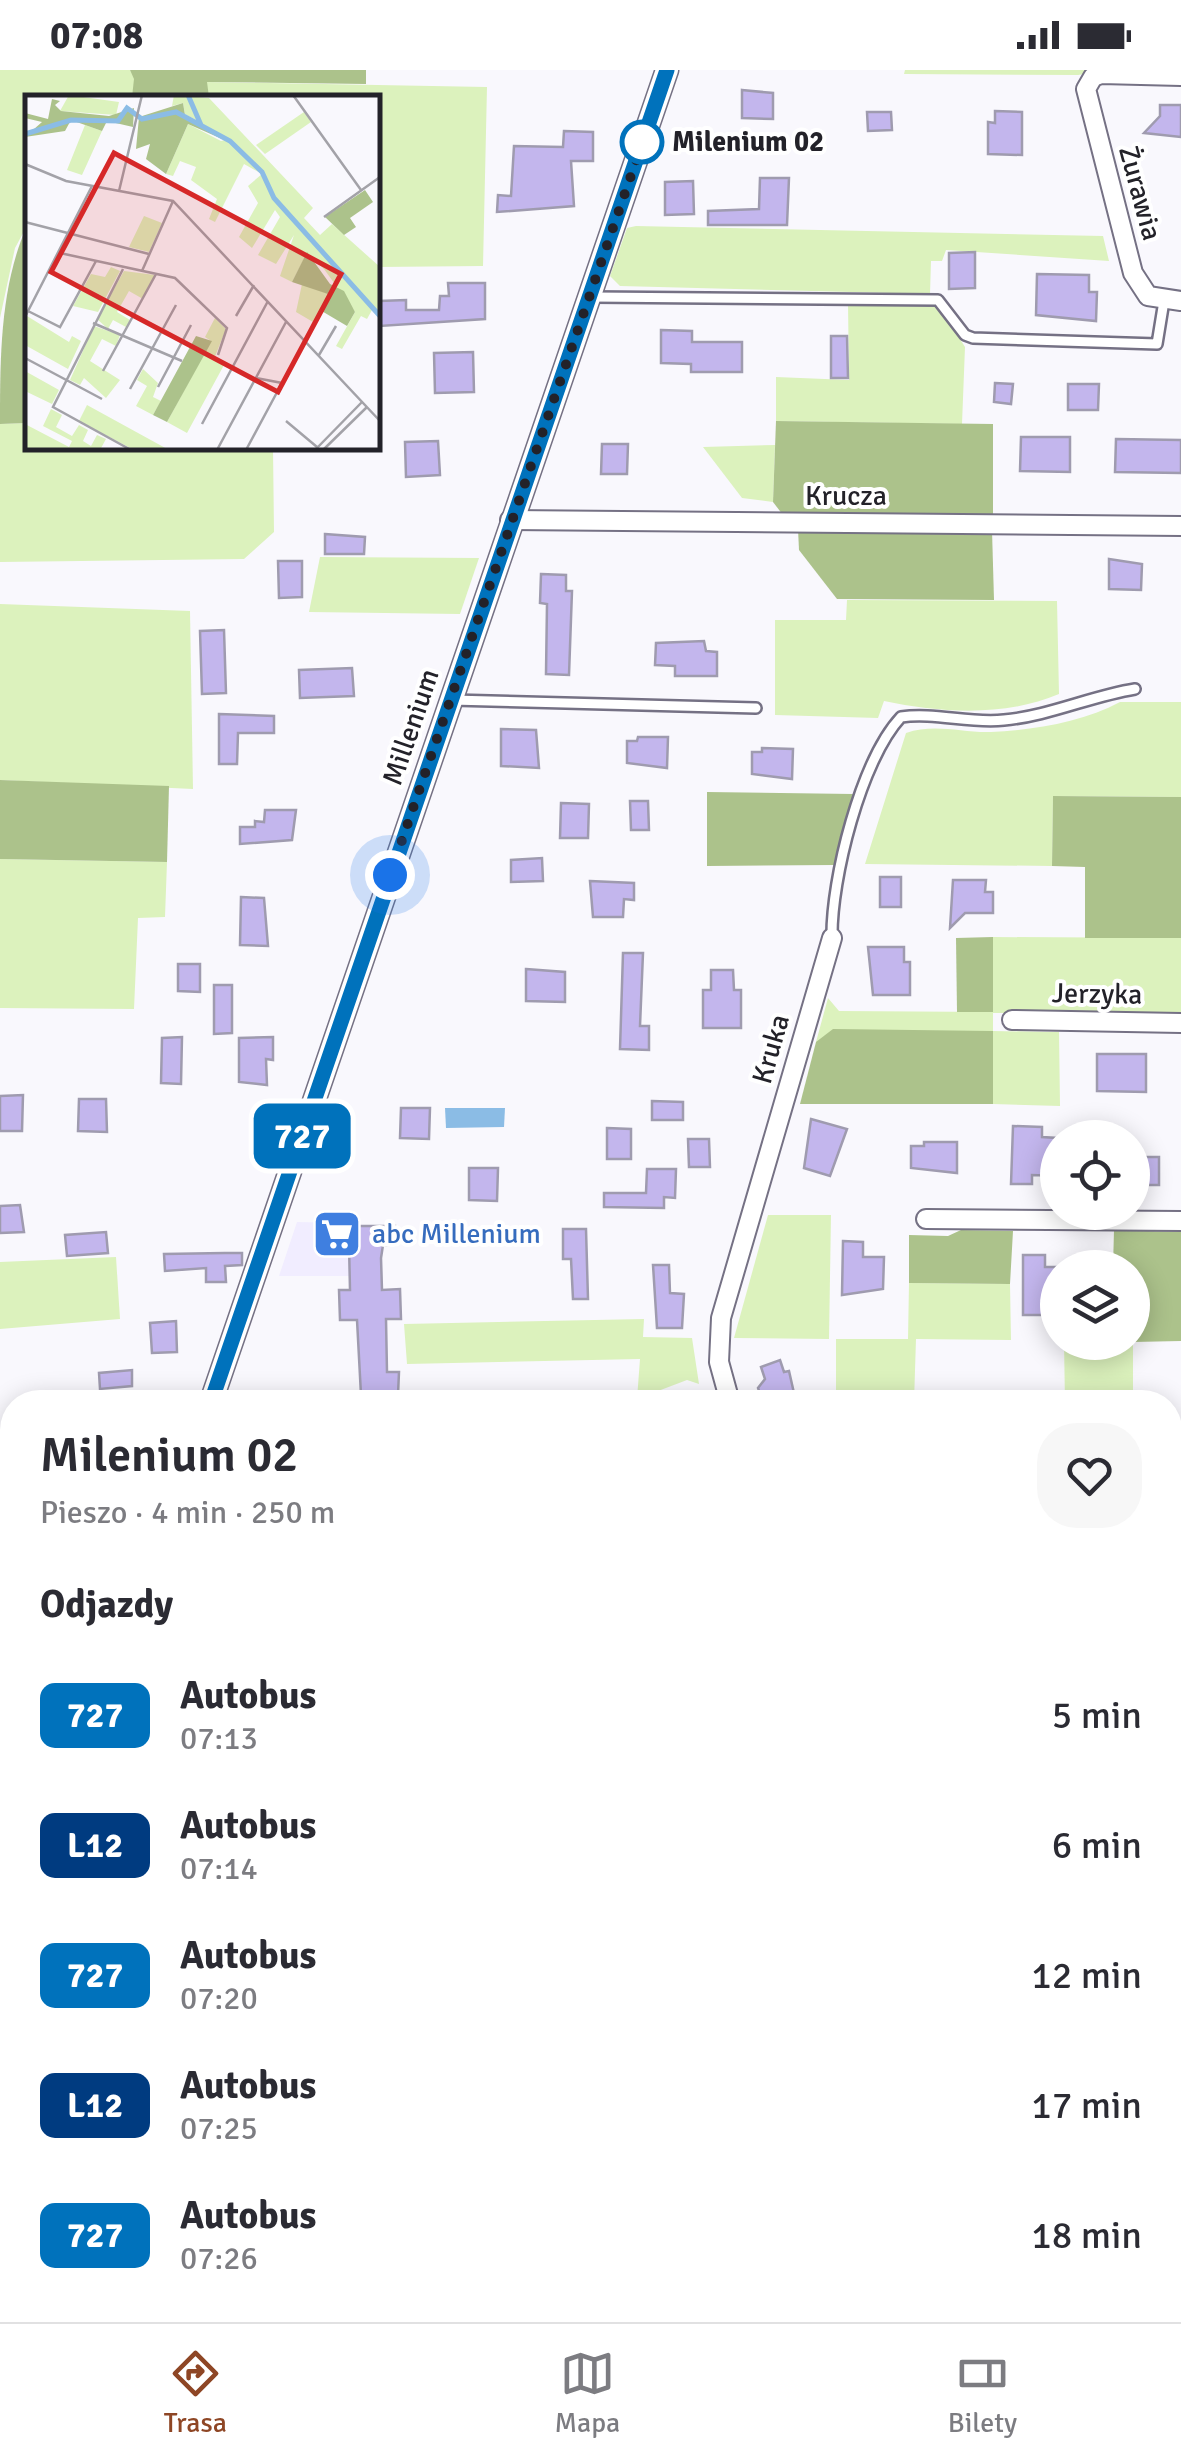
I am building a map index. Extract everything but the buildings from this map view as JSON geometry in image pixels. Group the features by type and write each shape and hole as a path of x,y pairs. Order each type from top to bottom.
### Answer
{"street":[{"name":"Millenium","path":"215,1390 667,70"},
{"name":"Żurawia","path":"1172,301 1148,296 1132,273 1089,106 1088,84 1101,74 1181,76"},
{"name":"Krucza","path":"510,520 1181,526"},
{"name":"Kruka","path":"727,1390 719,1362 721,1318 832,938"},
{"name":"Jerzyka","path":"1012,1020 1181,1023"},
{"path":"926,1219 1181,1222"}],"lane":[{"path":"588,296 938,300 964,335 973,338 1157,344 1172,301"},
{"name":"Kruka","path":"832,938 838,878 853,826 870,772 888,731 901,716 1000,721 1048,714 1091,696 1136,688"},
{"path":"450,700 756,708"}],"shaded area":[{"path":"297,1222 349,1223 327,1245 352,1244 350,1276 279,1276"}],"green space":[{"path":"0,70 130,70 135,79 132,95 25,95 25,230 15,248 0,318"},
{"path":"130,70 366,70 366,84 207,82 209,95 132,95 134,79"},
{"path":"905,70 1112,70 1078,75 904,74"},
{"path":"206,82 487,87 483,266 380,267 380,95 209,95"},
{"path":"627,228 1103,236 1109,261 946,250 942,261 931,261 930,294 620,286 610,276"},
{"path":"25,231 25,423 0,424 1,348 18,249"},
{"path":"848,303 939,306 965,347 962,424 776,421 776,377 849,380"},
{"path":"776,421 993,424 993,515 783,515 773,502"},
{"path":"25,423 25,450 273,450 274,532 244,559 0,562 0,424"},
{"path":"775,445 773,502 742,498 703,447"},
{"path":"798,529 992,530 994,600 837,599 799,550"},
{"path":"320,557 479,558 460,614 309,612"},
{"path":"847,600 1057,601 1059,694 1017,706 973,711 884,701 878,718 775,715 775,620 846,620"},
{"path":"0,604 190,611 193,789 0,780"},
{"path":"1120,702 1181,702 1181,797 1053,796 1052,866 865,864 906,733 927,729 991,732 1041,727 1090,715"},
{"path":"0,780 169,786 167,862 0,859"},
{"path":"707,792 853,794 834,865 707,866"},
{"path":"1053,796 1181,797 1181,938 1085,938 1085,867 1052,866"},
{"path":"0,859 167,862 165,917 138,918 134,1009 0,1008"},
{"path":"993,937 1181,938 1181,1013 993,1013 993,1031 1059,1032 1060,1106 993,1104 992,1031 816,1042 828,998 839,1011 992,1012"},
{"path":"993,937 993,1012 957,1012 956,938"},
{"path":"833,1029 993,1031 993,1104 800,1104 816,1042"},
{"path":"768,1215 831,1215 829,1339 734,1338"},
{"path":"961,1230 1013,1231 1010,1284 909,1283 909,1235 948,1236"},
{"path":"1114,1230 1181,1232 1181,1341 1150,1342 1150,1250 1113,1250"},
{"path":"116,1257 120,1319 0,1329 0,1262"},
{"path":"909,1283 1010,1284 1011,1340 916,1339 914,1390 836,1390 836,1339 908,1339"},
{"path":"644,1319 643,1337 692,1338 699,1384 687,1380 661,1390 638,1390 640,1359 407,1364 404,1324"},
{"path":"1064,1360 1133,1360 1133,1390 1065,1390"}],"water":[{"path":"445,1108 505,1108 504,1127 446,1128"}],"bus line":[{"name":"727","path":"215,1390 667,70"}],"place":[{"name":"Milenium 02","path":"642,142"},
{"name":"abc Millenium","path":"337,1234"}],"route":[{"path":"390,875 644,138 642,142"}]}
